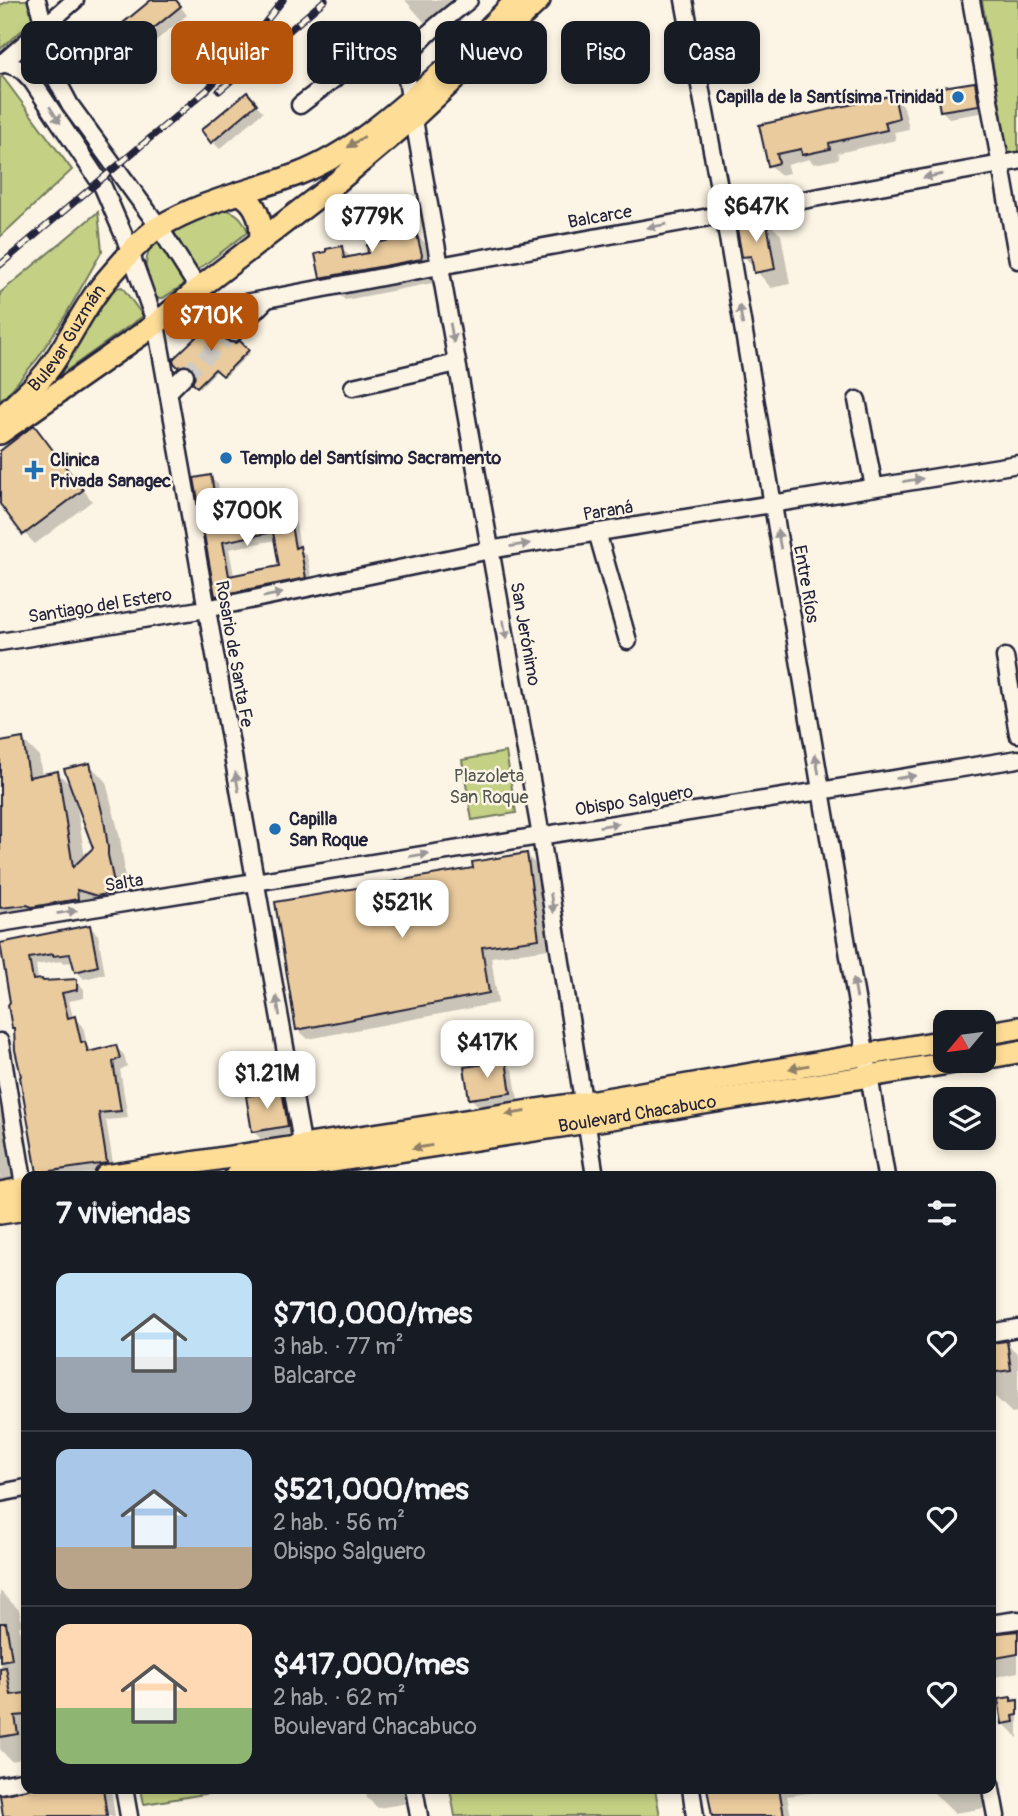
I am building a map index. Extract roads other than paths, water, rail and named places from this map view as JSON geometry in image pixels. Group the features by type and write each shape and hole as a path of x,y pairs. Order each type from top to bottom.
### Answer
{"main road":[{"path":"412,108 517,0"},
{"path":"412,108 539,0"},
{"name":"Bulevar Guzmán","path":"0,418 54,362 98,290 130,253 159,227 239,192 300,173 412,108"},
{"name":"Bulevar Guzmán","path":"0,433 156,324 337,182 412,108"},
{"path":"239,192 257,212 261,222 260,242"},
{"path":"996,1032 1018,1028"},
{"name":"Boulevard Chacabuco","path":"868,1066 933,1045"},
{"path":"996,1056 1018,1052"},
{"name":"Boulevard Chacabuco","path":"306,1162 585,1112 868,1066 933,1062"},
{"path":"177,1171 306,1162"},
{"path":"261,1171 306,1162"},
{"path":"0,1193 21,1195"},
{"path":"0,1213 21,1199"}],"street":[{"path":"37,0 43,21"},
{"path":"50,21 75,0"},
{"path":"421,42 469,0"},
{"name":"Entre Ríos","path":"684,0 724,214 885,1171"},
{"path":"971,0 1018,260"},
{"path":"1,64 21,46"},
{"name":"Rosario de Santa Fe","path":"1,64 23,70 103,187 156,324 306,1162"},
{"path":"60,84 70,105 159,227 198,289"},
{"path":"300,105 327,84"},
{"name":"San Jerónimo","path":"408,84 541,836 594,1171"},
{"name":"Balcarce","path":"198,289 207,301 219,309 1018,161"},
{"path":"131,190 149,206 160,211 182,212 202,207"},
{"path":"233,333 267,299"},
{"path":"353,387 457,363"},
{"path":"168,393 185,375"},
{"path":"857,400 874,487"},
{"name":"Paraná","path":"206,609 490,550 1018,464"},
{"path":"597,532 628,641"},
{"name":"Santiago del Estero","path":"0,642 206,609"},
{"path":"1005,657 1018,734"},
{"name":"Obispo Salguero","path":"255,881 1018,759"},
{"name":"Salta","path":"0,923 255,881"},
{"path":"0,1042 4,1090 21,1172"},
{"path":"996,1332 1018,1328"},
{"path":"0,1493 21,1490"},
{"path":"996,1623 1018,1620"},
{"path":"0,1785 21,1781"},
{"path":"125,1794 129,1816"},
{"path":"415,1794 419,1816"},
{"path":"692,1794 695,1816"},
{"path":"992,1794 996,1816"}],"tunnel":[{"path":"185,375 233,333"}],"railway":[{"path":"0,265 207,90 237,58 283,0"},
{"path":"219,91 325,0"}],"place":[{"name":"Capilla de la Santísima Trinidad","path":"958,97"},
{"name":"Templo del Santísimo Sacramento","path":"226,458"},
{"name":"Clinica Privada Sanagec","path":"34,470"},
{"name":"Capilla San Roque","path":"275,829"}],"park label":[{"name":"Plazoleta San Roque","path":"489,786"}]}
